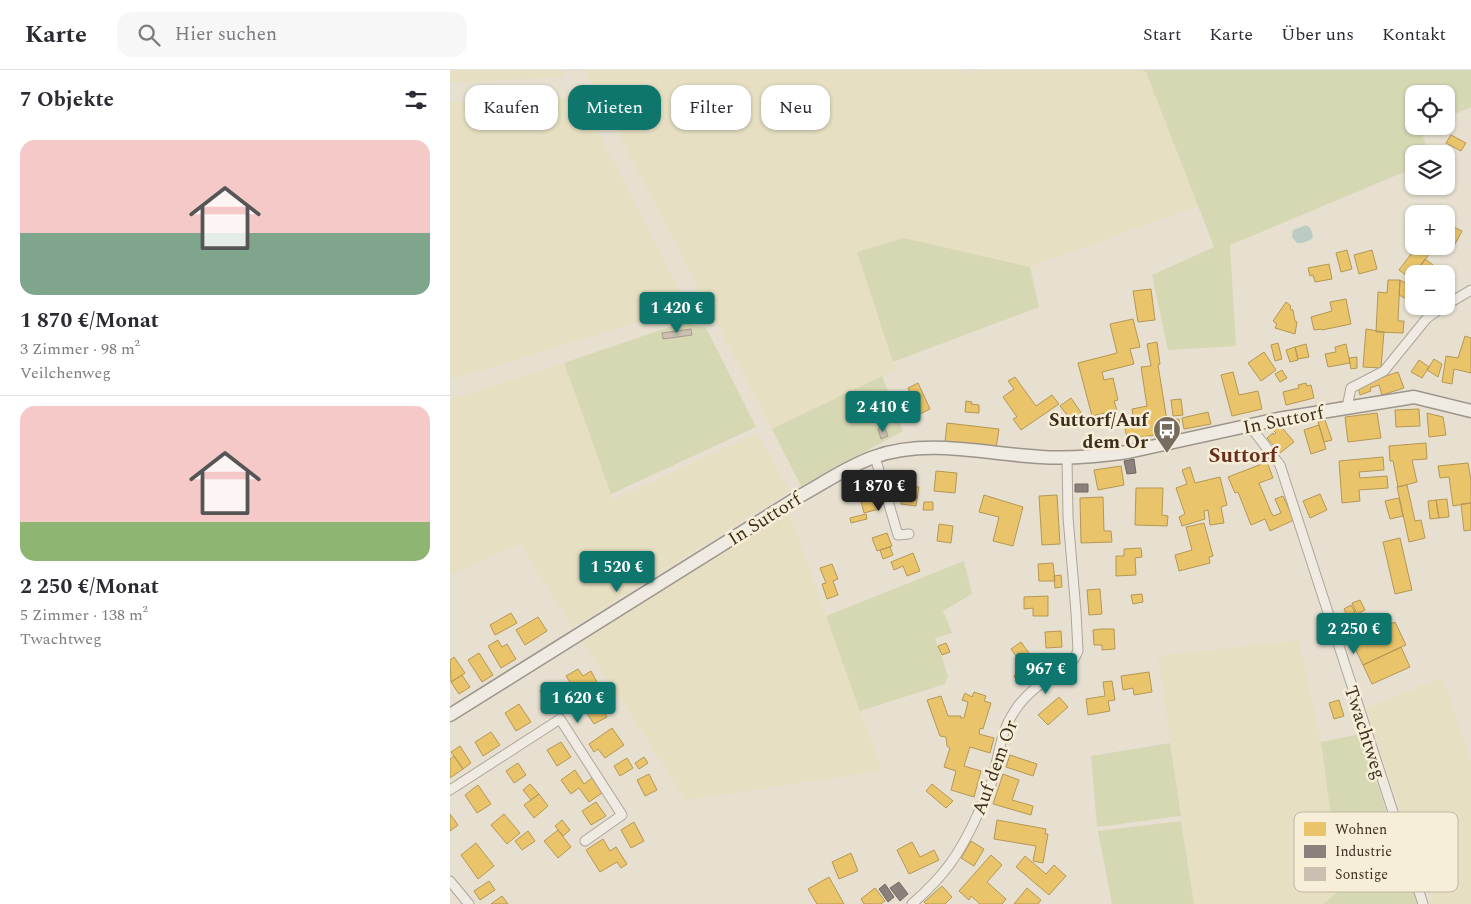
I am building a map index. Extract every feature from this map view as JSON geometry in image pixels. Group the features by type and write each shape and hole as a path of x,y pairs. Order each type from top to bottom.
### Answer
{"main road":[{"name":"In Suttorf","path":"450,715 800,496 853,466 875,457 898,451 944,448 1042,457 1101,456 1128,452 1249,425 1414,397 1471,411"}],"street":[{"path":"1455,299 1471,290"},
{"path":"1347,407 1351,388 1384,371 1431,315"},
{"name":"Twachtweg","path":"1249,425 1280,465 1393,812"},
{"path":"875,457 898,535 909,534"},
{"name":"Auf dem Or","path":"912,904 949,867 968,835 990,788 1004,732 1014,711 1028,693 1069,663 1078,651 1068,517 1067,457"},
{"path":"450,790 560,719 622,815 585,841"},
{"path":"450,881 469,904"},
{"name":"Twachtweg","path":"1419,892 1423,904"}],"shaded area":[{"path":"450,70 562,70 565,77 450,83"},
{"path":"585,70 963,70 965,75 982,70 1143,70 1146,72 1198,206 1030,267 904,238 857,252 896,370 772,429 616,130 661,130 661,85 593,85"},
{"path":"568,97 568,130 597,130 688,307 450,380 450,102 465,101 465,130 558,130 558,98"},
{"path":"1306,225 1312,231 1312,239 1303,243 1297,243 1292,237 1293,230"},
{"path":"564,363 613,500 757,433 790,491 573,627 519,544 450,575 450,399"},
{"path":"784,499 882,771 686,800 580,638"},
{"path":"1299,640 1321,742 1331,812 1294,812 1294,892 1337,892 1323,904 1194,904 1158,656"},
{"path":"1443,677 1471,762 1471,904 1432,904 1428,892 1458,892 1458,812 1401,812 1366,708"}],"green space":[{"path":"1143,70 1471,70 1471,107 1455,114 1455,85 1405,85 1405,135 1422,135 1426,145 1405,145 1405,172 1230,245 1236,346 1168,350 1152,275 1214,247 1146,72"},
{"path":"904,238 1030,267 1039,307 893,362 857,252"},
{"path":"684,322 706,328 756,427 611,494 564,363"},
{"path":"882,376 903,431 801,486 772,429"},
{"path":"964,561 972,594 943,611 952,633 935,638 948,676 945,684 860,711 826,616"},
{"path":"1360,734 1387,812 1331,812 1321,742"},
{"path":"1170,743 1181,816 1097,827 1091,756"},
{"path":"1181,821 1194,904 1112,904 1098,831"},
{"path":"1337,892 1414,892 1418,904 1323,904"}],"building: Wohnen":[{"path":"1451,135 1466,143 1461,151 1455,148 1455,145 1446,143"},
{"path":"1455,228 1462,231 1455,244"},
{"path":"1347,250 1352,269 1341,272 1336,253"},
{"path":"1372,250 1377,269 1359,274 1354,255"},
{"path":"1410,255 1429,255 1421,265 1405,265 1405,274 1399,270"},
{"path":"1425,259 1433,265 1421,265"},
{"path":"1329,264 1332,279 1315,282 1313,275 1310,276 1308,268"},
{"path":"1388,280 1400,280 1398,321 1404,321 1403,333 1376,332 1378,292 1387,293"},
{"path":"1400,280 1405,283 1405,298 1399,295"},
{"path":"1151,289 1155,320 1138,322 1133,291"},
{"path":"1346,299 1351,324 1314,330 1311,317 1332,311 1330,302"},
{"path":"1286,302 1291,306 1290,309 1293,310 1295,321 1297,322 1295,334 1275,328 1277,324 1273,321"},
{"path":"1133,319 1140,347 1130,349 1134,364 1102,372 1104,380 1113,378 1118,400 1114,401 1117,410 1092,416 1078,363 1117,353 1110,324"},
{"path":"1366,329 1384,332 1381,368 1363,367"},
{"path":"1465,336 1471,338 1471,373 1454,369 1452,384 1442,382 1446,356 1458,358"},
{"path":"1157,342 1160,364 1158,365 1169,433 1127,439 1124,423 1134,421 1132,409 1147,406 1141,367 1151,366 1147,344"},
{"path":"1278,343 1282,359 1275,361 1271,345"},
{"path":"1306,344 1309,357 1298,359 1295,347"},
{"path":"1346,344 1350,363 1328,367 1325,354 1336,352 1335,347"},
{"path":"1295,347 1298,360 1290,362 1286,350"},
{"path":"1264,352 1276,370 1261,381 1248,363"},
{"path":"1357,357 1357,368 1351,369 1349,358"},
{"path":"1434,359 1442,364 1438,377 1427,370"},
{"path":"1419,360 1429,367 1422,378 1411,372"},
{"path":"1282,370 1287,378 1280,382 1275,374"},
{"path":"1233,372 1239,395 1258,391 1262,409 1232,416 1221,375"},
{"path":"1398,372 1404,388 1382,395 1379,385 1370,388 1371,391 1360,395 1358,388 1368,382"},
{"path":"1015,377 1036,406 1052,395 1059,404 1021,430 1013,419 1017,417 1003,397 1014,389 1008,381"},
{"path":"918,383 930,409 920,414 908,388"},
{"path":"1306,383 1307,386 1311,385 1314,398 1286,405 1283,392 1299,388 1298,385"},
{"path":"1071,398 1087,421 1077,428 1060,406"},
{"path":"1181,399 1183,415 1173,416 1171,400"},
{"path":"966,401 979,405 979,413 965,412"},
{"path":"1419,409 1420,426 1396,427 1395,410"},
{"path":"1208,412 1211,424 1184,429 1182,418"},
{"path":"1377,413 1381,438 1348,442 1345,417"},
{"path":"1427,413 1443,417 1446,435 1429,437"},
{"path":"1179,419 1180,429 1172,431 1170,420"},
{"path":"1325,420 1332,440 1324,442 1318,422"},
{"path":"947,423 999,429 996,448 945,442"},
{"path":"1280,425 1294,442 1280,453 1267,438 1276,433 1270,427"},
{"path":"1319,425 1326,449 1311,454 1304,430"},
{"path":"1426,443 1427,459 1412,460 1417,482 1398,487 1393,461 1390,461 1389,446"},
{"path":"1383,457 1384,470 1359,472 1360,478 1387,476 1388,488 1359,490 1360,501 1342,503 1339,461"},
{"path":"1267,462 1273,478 1259,483 1271,512 1273,516 1281,513 1275,499 1283,496 1294,520 1270,531 1265,519 1251,525 1238,492 1235,493 1228,477"},
{"path":"1468,463 1471,480 1471,503 1453,506 1449,477 1440,478 1438,466"},
{"path":"1121,466 1124,485 1098,490 1094,470"},
{"path":"1190,467 1195,483 1220,477 1227,505 1221,507 1224,523 1210,525 1208,510 1204,511 1205,519 1182,526 1179,517 1185,514 1176,488 1187,484 1182,470"},
{"path":"936,471 957,473 955,493 934,491"},
{"path":"903,485 919,487 916,506 901,504"},
{"path":"1407,485 1415,521 1421,520 1425,538 1409,542 1397,487"},
{"path":"1136,488 1163,488 1162,515 1168,516 1167,526 1135,525"},
{"path":"875,494 879,509 864,513 860,497"},
{"path":"1320,494 1327,510 1310,518 1303,501"},
{"path":"984,495 1023,507 1013,546 993,541 999,517 979,512"},
{"path":"1057,495 1060,544 1042,545 1039,496"},
{"path":"1103,497 1104,531 1111,531 1112,542 1081,543 1080,498"},
{"path":"1399,498 1403,516 1390,519 1385,501"},
{"path":"1447,499 1449,517 1439,518 1436,500"},
{"path":"1436,500 1439,518 1430,519 1428,501"},
{"path":"924,502 933,502 933,510 923,510"},
{"path":"1471,503 1471,530 1464,531 1461,504"},
{"path":"866,514 867,519 851,523 850,518"},
{"path":"1204,523 1213,556 1209,557 1210,563 1179,571 1175,555 1192,550 1186,527"},
{"path":"939,524 953,526 951,543 937,541"},
{"path":"887,533 892,546 877,551 872,538"},
{"path":"1400,538 1412,590 1395,594 1383,542"},
{"path":"890,547 893,555 883,559 880,550"},
{"path":"1141,548 1142,557 1135,558 1136,575 1116,576 1116,556 1124,556 1124,549"},
{"path":"913,553 920,571 907,576 903,566 894,570 891,562"},
{"path":"1053,563 1055,581 1039,581 1038,564"},
{"path":"832,564 838,579 833,581 838,595 827,599 822,584 826,583 820,568"},
{"path":"1061,575 1062,587 1055,588 1054,576"},
{"path":"1100,589 1102,614 1089,615 1087,590"},
{"path":"1142,594 1143,602 1133,604 1131,595"},
{"path":"1048,596 1048,616 1033,616 1033,608 1024,609 1024,597"},
{"path":"1360,600 1365,610 1357,614 1352,603"},
{"path":"1351,605 1355,612 1347,616 1344,609"},
{"path":"511,613 517,623 495,635 490,625"},
{"path":"538,617 547,631 525,645 516,630"},
{"path":"1395,622 1406,645 1363,665 1352,642"},
{"path":"1114,629 1115,649 1102,650 1102,645 1094,645 1093,630"},
{"path":"1061,631 1062,647 1046,648 1045,632"},
{"path":"498,640 502,647 507,644 516,659 501,668 488,646"},
{"path":"1021,642 1036,663 1026,683 1014,677 1021,663 1011,649"},
{"path":"946,643 950,652 942,655 938,646"},
{"path":"1401,647 1410,667 1372,684 1363,665"},
{"path":"479,653 493,675 482,682 468,660"},
{"path":"454,657 465,673 451,682 450,660"},
{"path":"578,669 583,676 591,671 601,690 589,697 582,686 575,690 566,676"},
{"path":"1149,672 1152,692 1134,695 1133,688 1123,690 1121,676"},
{"path":"462,675 470,687 459,694 451,682"},
{"path":"1112,681 1115,700 1108,701 1110,711 1088,715 1086,699 1105,696 1103,682"},
{"path":"550,684 561,701 550,708 540,691"},
{"path":"974,692 986,696 984,701 991,703 983,729 980,728 979,734 994,738 990,753 970,747 964,766 981,771 974,797 951,790 956,771 944,767 950,748 947,746 946,737 940,736 927,700 941,696 948,716 961,716 960,718 964,718 968,702 962,700 965,693 972,697"},
{"path":"1059,697 1068,707 1048,725 1038,715"},
{"path":"1339,700 1344,716 1334,719 1329,703"},
{"path":"597,701 607,717 594,724 584,709"},
{"path":"519,704 531,722 516,731 505,713"},
{"path":"612,728 624,745 605,758 598,749 594,752 589,744"},
{"path":"491,732 500,745 483,756 475,742"},
{"path":"561,742 571,757 557,766 547,750"},
{"path":"460,746 471,763 463,769 451,752"},
{"path":"1010,755 1037,764 1033,776 1006,767"},
{"path":"454,756 463,769 450,778 450,759"},
{"path":"644,757 648,763 639,769 635,763"},
{"path":"627,758 633,768 620,776 614,766"},
{"path":"518,763 526,775 514,783 506,771"},
{"path":"575,770 584,784 592,778 602,793 589,802 579,788 571,794 561,780"},
{"path":"649,774 657,790 645,796 637,780"},
{"path":"1003,774 1019,780 1012,800 1033,806 1031,815 993,804"},
{"path":"530,784 539,794 531,800 523,790"},
{"path":"932,784 953,801 946,808 926,791"},
{"path":"478,785 491,804 477,813 465,795"},
{"path":"539,794 548,806 534,818 524,805"},
{"path":"596,802 606,816 591,825 582,811"},
{"path":"450,814 458,825 450,831"},
{"path":"504,814 520,833 507,844 491,825"},
{"path":"562,820 570,830 563,836 555,826"},
{"path":"997,820 1046,829 1045,834 1048,834 1043,863 1033,861 1036,846 994,839"},
{"path":"634,822 644,841 631,848 621,830"},
{"path":"558,830 571,847 558,858 544,841"},
{"path":"528,831 535,841 522,850 515,841"},
{"path":"603,839 610,851 616,847 627,864 621,868 617,862 600,872 586,850"},
{"path":"971,841 984,849 974,866 961,858"},
{"path":"912,842 920,857 934,850 939,860 909,874 897,850"},
{"path":"476,843 494,866 478,879 461,855"},
{"path":"851,853 858,871 839,879 832,862"},
{"path":"991,855 1002,865 987,882 1006,899 1002,904 980,904 971,896 969,900 959,891"},
{"path":"1025,856 1046,874 1054,865 1066,876 1049,895 1016,867"},
{"path":"829,877 844,904 817,904 808,889"},
{"path":"489,881 495,890 480,900 474,891"},
{"path":"942,886 952,897 945,904 926,904 924,902"},
{"path":"875,888 885,901 881,904 864,904 861,899"},
{"path":"1027,888 1041,900 1038,904 1014,904"},
{"path":"502,896 508,904 491,904"}],"building: Industrie":[{"path":"1134,459 1136,473 1127,474 1124,461"},
{"path":"1075,484 1088,484 1088,492 1075,492"},
{"path":"899,882 908,894 900,901 890,888"},
{"path":"885,884 894,897 888,902 879,889"}],"building: Sonstige":[{"path":"691,329 692,335 663,339 662,333"},
{"path":"884,426 888,436 881,439 878,429"}],"place":[{"name":"Suttorf/Auf dem Or","path":"1167,454"}],"district":[{"name":"Suttorf","path":"1243,455"}]}
